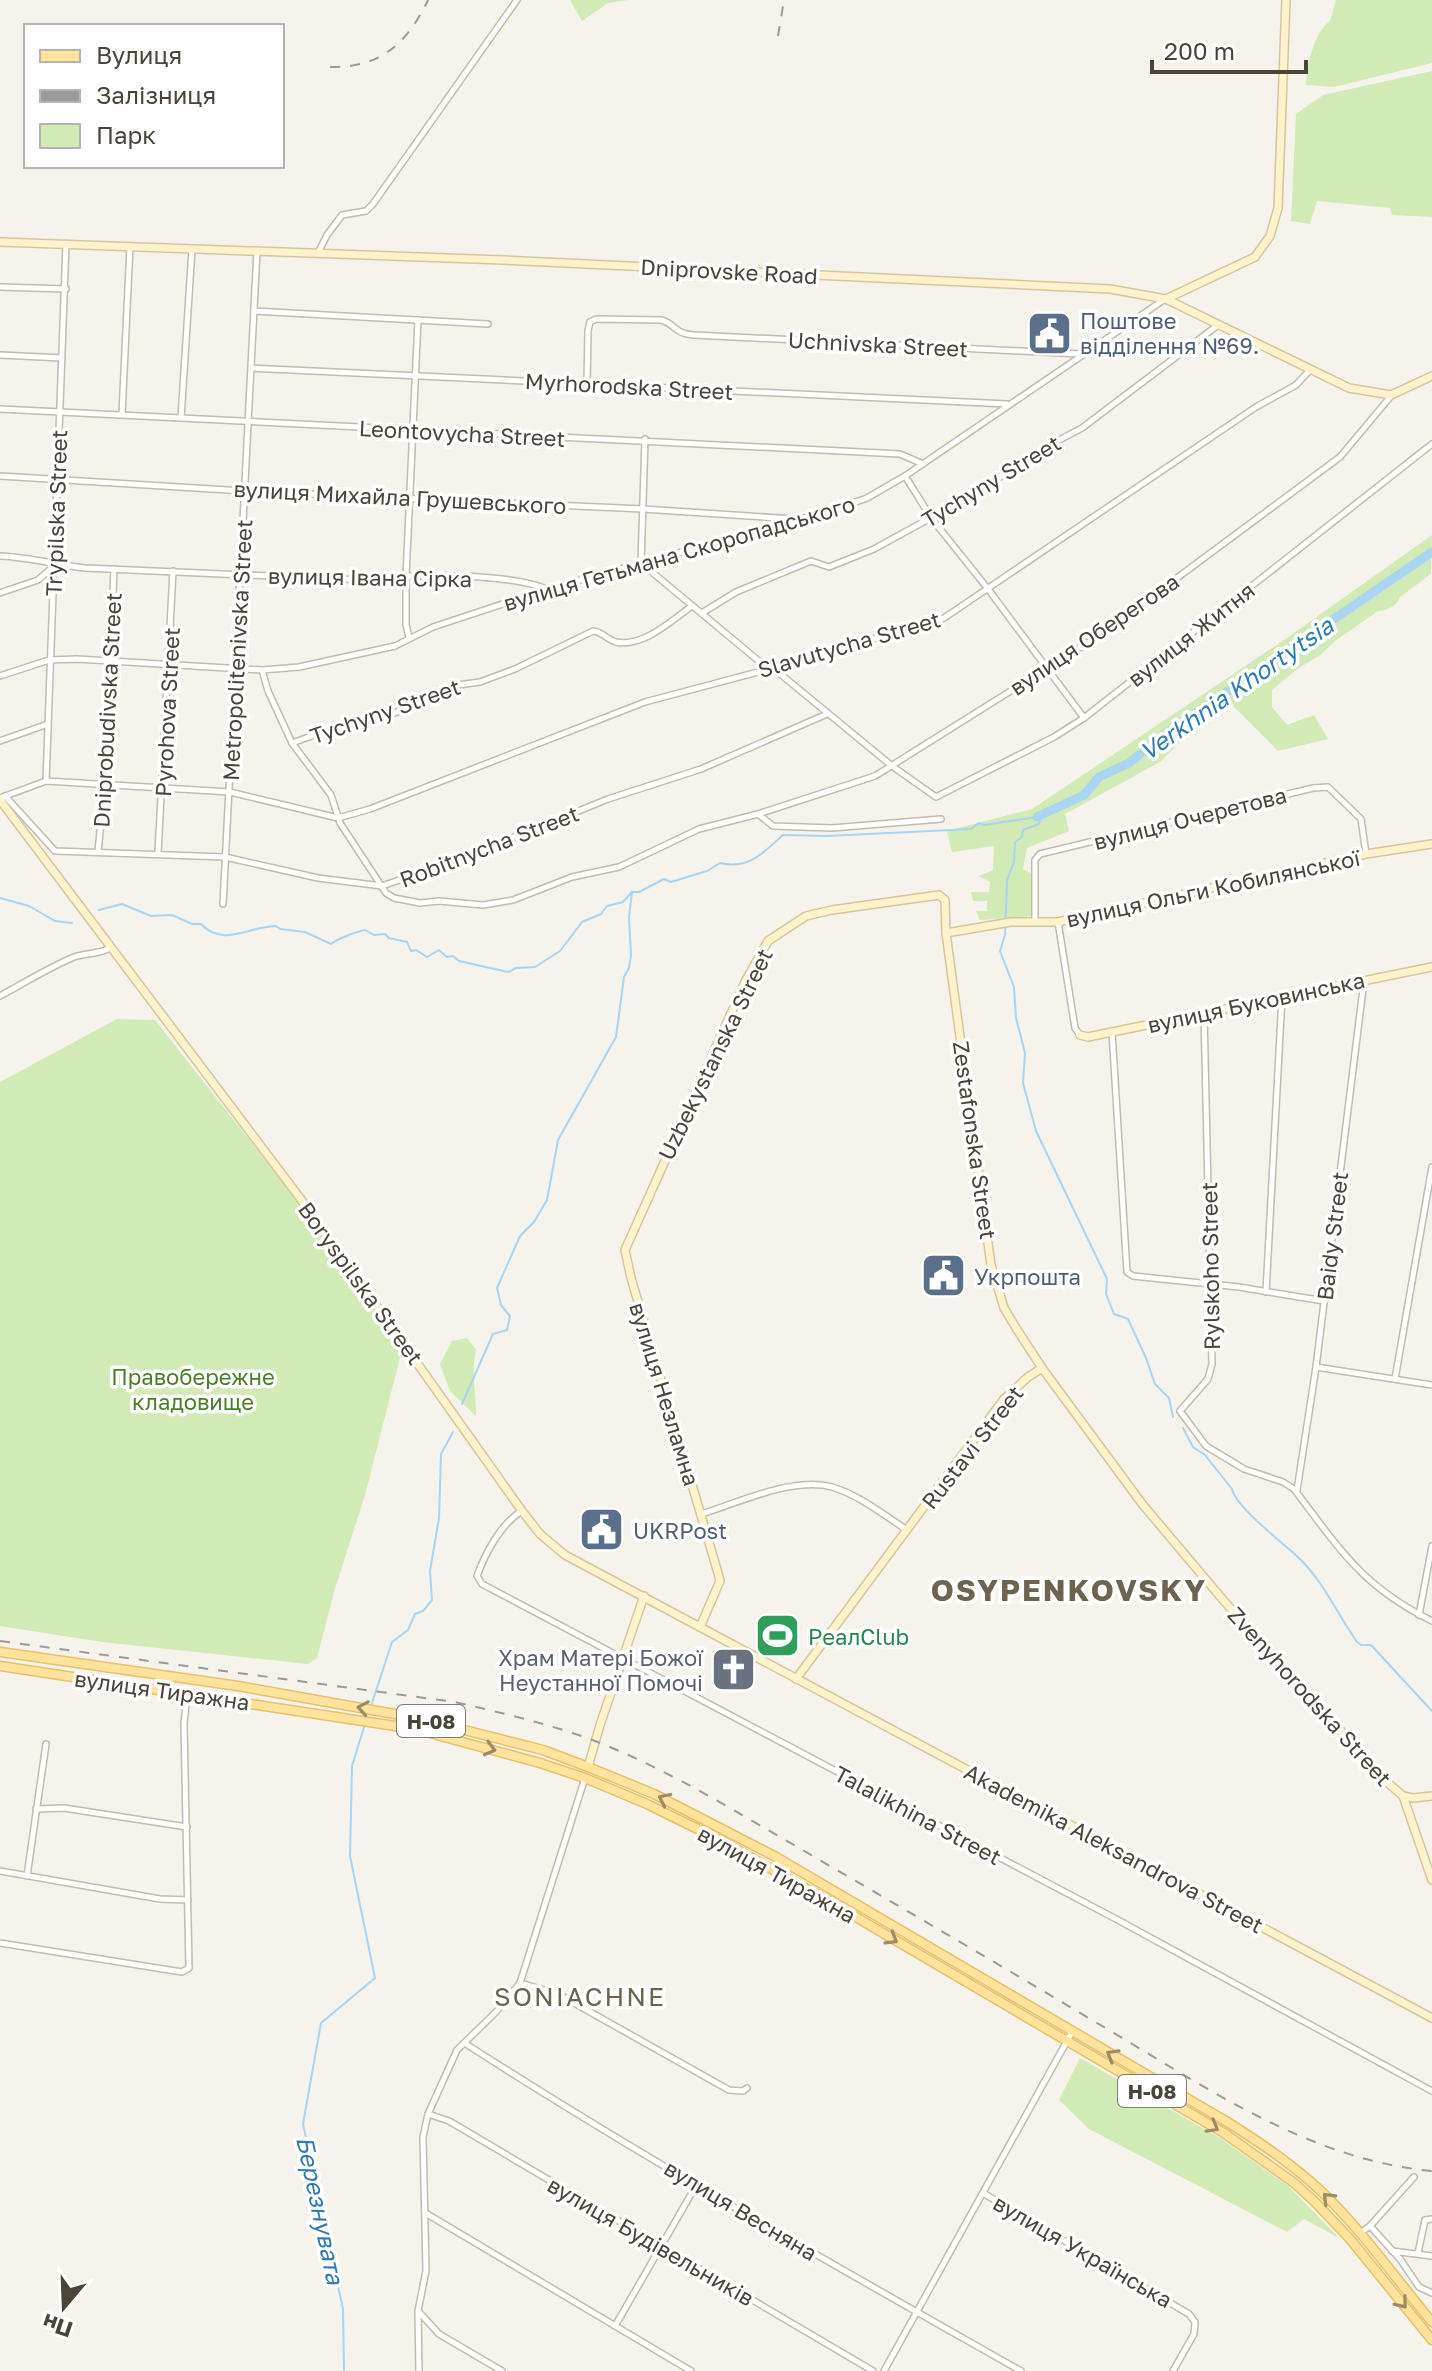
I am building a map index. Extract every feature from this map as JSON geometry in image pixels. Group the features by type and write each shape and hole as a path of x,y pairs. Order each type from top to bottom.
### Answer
{"main road":[{"name":"вулиця Тиражна","path":"0,1652 188,1678 417,1718 543,1750 654,1794 776,1857 1266,2147 1323,2193 1360,2233 1432,2322"},
{"path":"40,1658 40,1673"},
{"name":"вулиця Тиражна","path":"0,1666 415,1729 585,1778 716,1838 825,1899 1247,2149 1293,2182 1350,2239 1432,2340"},
{"path":"188,1678 188,1694"},
{"path":"585,1778 588,1767"},
{"path":"1350,2239 1360,2233"}],"street":[{"path":"318,253 342,215 366,211 373,204 517,0"},
{"path":"1166,299 1255,257 1274,228 1278,208 1286,0"},
{"name":"Dniprovske Road","path":"0,242 318,253 1110,289 1166,299 1349,388 1391,395"},
{"name":"Trypilska Street","path":"46,781 66,244"},
{"path":"122,414 130,246"},
{"path":"181,418 192,249"},
{"name":"Metropolitenivska Street","path":"223,904 257,251"},
{"path":"0,287 66,289"},
{"name":"вулиця Гетьмана Скоропадського","path":"0,676 49,660 262,670 299,667 395,646 433,627 548,589 799,520 867,498 905,476 1166,299"},
{"path":"254,311 488,324"},
{"path":"409,638 406,576 418,320"},
{"name":"Uchnivska Street","path":"587,385 587,334 592,321 661,320 667,321 674,329 694,335 1082,354"},
{"name":"Tychyny Street","path":"702,613 736,592 811,561 829,567 939,517 1046,447 1082,428 1218,325"},
{"path":"0,355 62,358"},
{"name":"Myrhorodska Street","path":"251,368 1008,404"},
{"name":"Slavutycha Street","path":"338,818 435,784 645,702 934,622 951,614 1256,407 1296,385 1310,370"},
{"path":"1391,395 1432,376"},
{"name":"вулиця Оберегова","path":"758,814 864,781 1100,635 1340,457 1391,395"},
{"name":"Leontovycha Street","path":"0,409 900,454 923,464"},
{"path":"645,439 641,563 892,766"},
{"name":"вулиця Житня","path":"892,766 933,796 939,796 1054,737 1084,718 1432,444"},
{"name":"вулиця Михайла Грушевського","path":"0,476 244,491 643,509 799,520"},
{"path":"905,476 932,519 1084,718"},
{"name":"вулиця Івана Сірка","path":"0,556 23,557 54,565 114,569 385,581 406,576 525,582 548,589"},
{"path":"0,593 38,580 54,565"},
{"name":"Dniprobudivska Street","path":"98,851 105,784 114,569"},
{"name":"Pyrohova Street","path":"158,853 173,571"},
{"name":"Tychyny Street","path":"292,743 337,727 392,714 451,686 480,682 515,669 593,631 600,631 613,641 632,642 654,632 692,606"},
{"path":"262,670 268,691 292,743 331,795 338,818 382,886"},
{"name":"Robitnycha Street","path":"758,814 699,829 619,867 572,877 513,900 483,905 439,901 420,903 394,898 382,886 465,857 608,799 682,776 827,714"},
{"path":"0,741 48,724"},
{"path":"338,818 230,792 105,784 46,781 2,798 55,851 225,857 318,878 382,886"},
{"name":"вулиця Очеретова","path":"1035,921 1035,860 1040,854 1313,788 1328,787 1361,819 1366,854"},
{"name":"Boryspilska Street","path":"2,798 110,948 300,1198 540,1534 565,1555 796,1679"},
{"path":"758,814 773,826 817,827 941,819"},
{"name":"вулиця Ольги Кобилянської","path":"946,933 1011,922 1058,922 1366,854 1432,844"},
{"name":"Uzbekystanska Street","path":"625,1250 746,980 768,941 789,926 820,912 936,894 945,900"},
{"name":"Zestafonska Street","path":"945,900 946,933 991,1265 1004,1308 1042,1368"},
{"path":"1058,922 1075,1028 1080,1035"},
{"path":"0,996 62,962 79,955 103,953 110,948"},
{"name":"вулиця Буковинська","path":"1080,1035 1088,1037 1432,967"},
{"name":"Baidy Street","path":"1296,1491 1316,1367 1364,980"},
{"path":"1266,1292 1282,996"},
{"name":"Rylskoho Street","path":"1204,1012 1212,1285 1211,1368 1206,1381 1180,1411 1206,1446 1244,1469 1283,1482 1296,1491"},
{"path":"1112,1032 1127,1272 1133,1276 1324,1301"},
{"path":"1395,1379 1432,1167"},
{"name":"вулиця Незламна","path":"625,1250 720,1581 700,1627"},
{"path":"1316,1367 1432,1385"},
{"name":"Rustavi Street","path":"796,1679 1004,1399 1042,1368"},
{"name":"Zvenyhorodska Street","path":"1042,1368 1143,1505 1224,1601 1403,1796 1432,1880"},
{"name":"Rustavi Street","path":"701,1514 791,1487 813,1484 832,1487 852,1496 908,1531"},
{"path":"1296,1491 1353,1565 1375,1586 1432,1621"},
{"name":"Talalikhina Street","path":"522,1511 508,1522 480,1568 477,1580 1116,1919 1432,2091"},
{"path":"1419,1615 1430,1571 1432,1546"},
{"path":"588,1767 644,1596"},
{"name":"Akademika Aleksandrova Street","path":"796,1679 1432,2018"},
{"path":"0,1943 182,1972 190,1965 184,1724 188,1694"},
{"path":"27,1876 46,1744"},
{"path":"419,2371 418,2311 426,2271 427,2214 423,2137 428,2114 457,2050 466,2044 520,1983 585,1778"},
{"name":"Zvenyhorodska Street","path":"1403,1796 1432,1796"},
{"path":"36,1809 76,1810 187,1827"},
{"path":"0,1871 160,1899 188,1900"},
{"path":"520,1983 558,1994 729,2090 743,2091 747,2088"},
{"path":"884,2371 1072,2032"},
{"name":"вулиця Весняна","path":"466,2044 555,2101 1021,2371"},
{"name":"вулиця Будівельників","path":"428,2114 449,2121 873,2371"},
{"path":"1360,2233 1414,2177"},
{"path":"615,2326 697,2184"},
{"name":"вулиця Українська","path":"983,2193 1184,2310 1195,2322 1195,2328 1173,2371"},
{"path":"427,2214 691,2371"},
{"path":"1418,2253 1425,2220 1432,2219"},
{"path":"1370,2226 1400,2259 1419,2287 1432,2293"},
{"path":"1391,2251 1432,2256"},
{"path":"418,2311 439,2334 502,2371"}],"green space":[{"path":"570,0 628,0 608,3 582,21"},
{"path":"1336,0 1432,0 1432,63 1334,87 1306,85 1312,50 1324,26 1330,21"},
{"path":"1432,71 1432,217 1392,215 1390,208 1317,201 1310,224 1291,221 1296,114 1323,95"},
{"path":"1432,535 1431,574 1394,605 1378,611 1272,690 1272,707 1287,725 1314,715 1328,739 1278,751 1233,706 1199,724 1160,762 1065,814 1069,831 1027,848 1023,869 1034,875 1034,916 980,920 976,911 987,911 987,901 973,901 971,892 989,892 990,882 979,876 993,870 994,846 952,852 947,831 1032,809 1284,640"},
{"name":"Правобережне кладовище","path":"117,1019 155,1020 281,1180 402,1350 365,1495 317,1658 308,1664 102,1642 0,1626 0,1082"},
{"path":"467,1338 476,1350 476,1416 450,1391 440,1364 452,1341"},
{"path":"1080,2058 1220,2138 1288,2186 1339,2238 1304,2219 1287,2232 1089,2129 1059,2100"}],"waterway":[{"name":"Verkhnia Khortytsia","path":"1037,817 1084,795 1099,777 1129,763 1161,737 1432,552"},
{"path":"1041,816 1039,824 1023,830 1022,837 1015,842 1014,862 1007,880 1005,935 1000,951 1014,987 1016,1018 1025,1053 1023,1083 1036,1131 1107,1279 1106,1294 1114,1314 1128,1319 1155,1384 1169,1398 1173,1417"},
{"path":"99,910 122,904 151,916 172,915 228,935 276,926 305,932 331,944 365,930 407,942 411,951 416,950 427,957 439,950 459,961 508,972 516,968 535,967 560,951 582,922 601,914 607,906 623,902 632,892 639,892 664,879 671,882 707,871 720,863 748,862 783,835 827,836 971,829 979,823 984,825 1037,817"},
{"name":"Березнувата","path":"462,1404 493,1334 507,1330 510,1316 501,1305 497,1288 520,1236 534,1222 547,1200 558,1140 616,1037 624,977 631,955 629,917 632,892"},
{"path":"0,898 29,906 55,921 72,923"},
{"path":"1183,1428 1193,1447 1205,1455 1242,1506 1309,1569 1357,1642 1371,1645 1432,1711"},
{"name":"Березнувата","path":"371,1706 392,1642 408,1630 415,1614 423,1611 432,1600 430,1571 439,1518 441,1454 453,1432"},
{"name":"Березнувата","path":"344,2371 343,2309 303,2124 321,2023 375,1978 350,1856 352,1766 365,1724"}],"railway":[{"path":"330,67 363,63 390,50 411,29 428,0"},
{"path":"778,36 784,0"},
{"path":"0,1641 455,1702 543,1724 595,1741 648,1764 724,1805 1257,2116 1342,2152 1386,2164 1432,2171"}],"place":[{"name":"Поштове відділення №69.","path":"1049,333"},
{"name":"Укрпошта","path":"943,1276"},
{"name":"UKRPost","path":"602,1530"},
{"name":"РеалClub","path":"777,1636"},
{"name":"Храм Матері Божої Неустанної Помочі","path":"734,1670"}],"district":[{"name":"OSYPENKOVSKY","path":"1069,1590"},
{"name":"SONIACHNE","path":"580,1996"}]}
